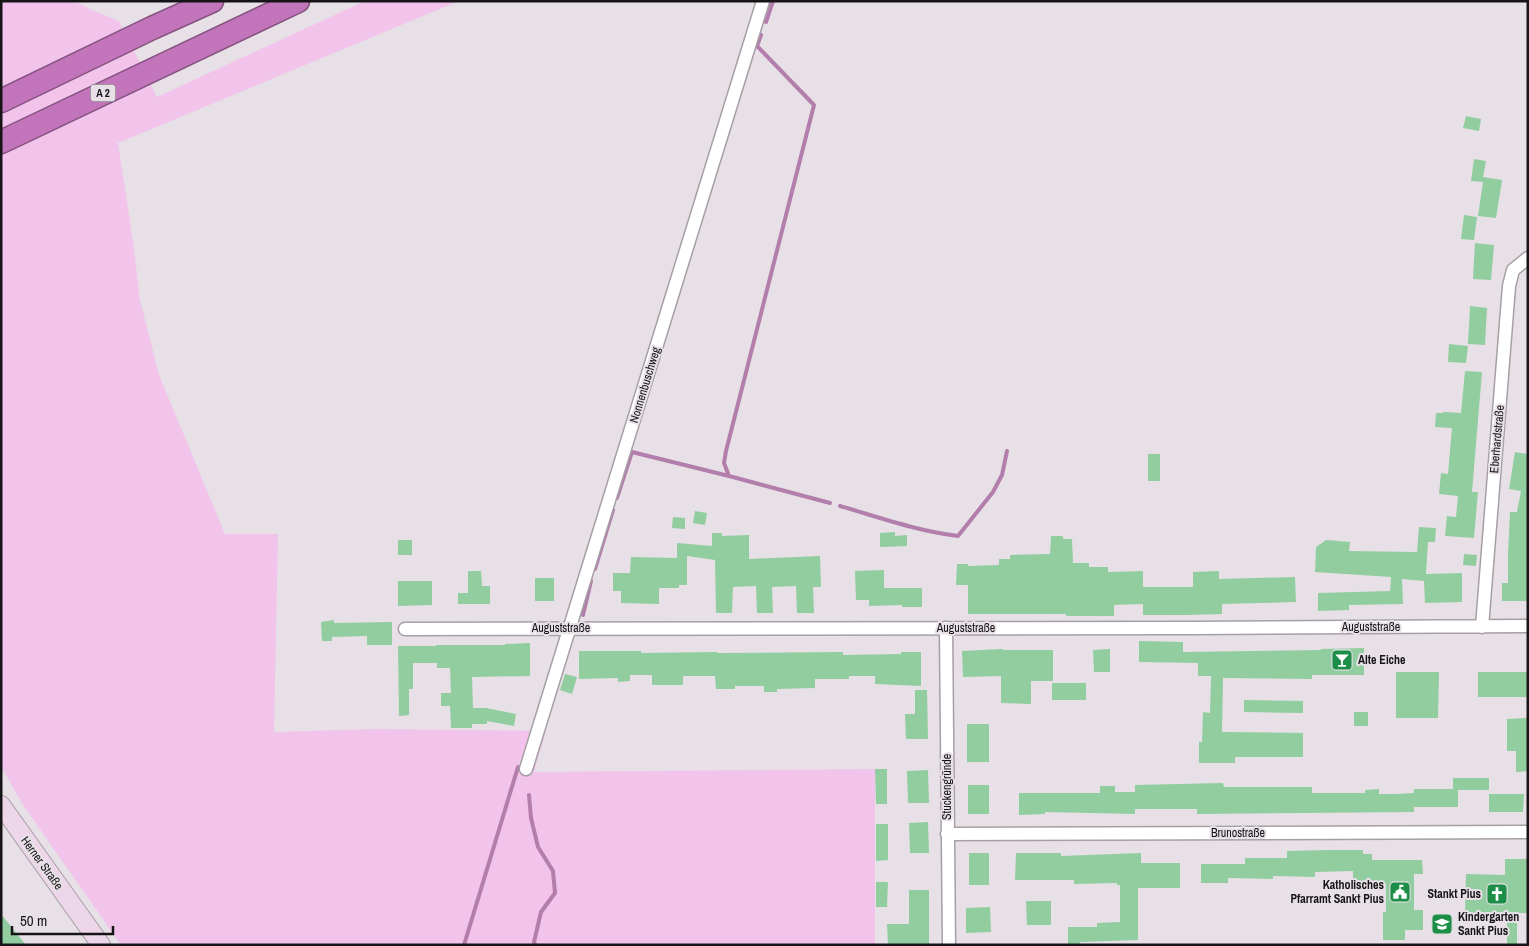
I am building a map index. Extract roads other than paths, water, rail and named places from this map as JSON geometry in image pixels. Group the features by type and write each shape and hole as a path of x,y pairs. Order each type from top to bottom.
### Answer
{"highway":[{"path":"1,101 212,1"},
{"name":"A 2","path":"1,142 298,1"}],"main road":[{"name":"Herner Straße","path":"1,805 101,945"}],"street":[{"name":"Nonnenbuschweg","path":"526,768 762,1"},
{"name":"Eberhardstraße","path":"1482,627 1509,286 1513,270 1528,258"},
{"name":"Auguststraße","path":"405,629 1528,626"},
{"name":"Stuckengründe","path":"946,628 948,945"},
{"name":"Brunostraße","path":"948,834 1528,832"}],"waterway":[{"path":"766,22 773,1"},
{"path":"729,476 724,463 726,451 814,105 757,46 761,35"},
{"path":"840,506 913,527 958,536 993,492 1002,475 1007,451"},
{"path":"617,498 632,452 830,503"},
{"path":"595,569 613,510"},
{"path":"583,615 591,581"},
{"path":"464,945 518,767"},
{"path":"529,795 531,818 538,847 553,871 555,893 541,912 534,942 535,945"}],"place":[{"name":"Alte Eiche","path":"1342,660"},
{"name":"Katholisches Pfarramt Sankt Pius","path":"1400,892"},
{"name":"Stankt Pius","path":"1497,894"},
{"name":"Kindergarten Sankt Pius","path":"1442,924"}]}
